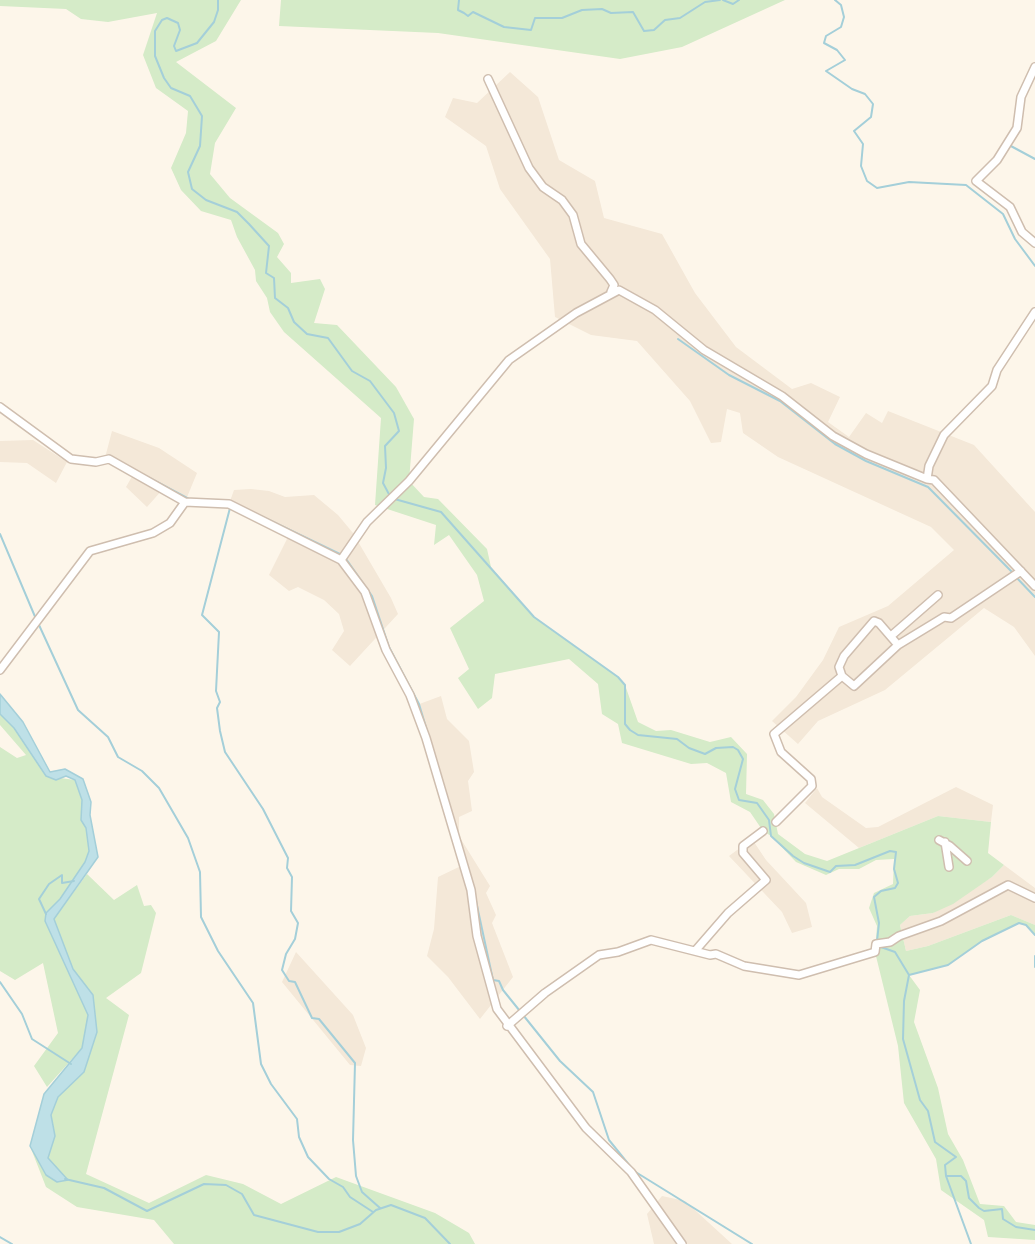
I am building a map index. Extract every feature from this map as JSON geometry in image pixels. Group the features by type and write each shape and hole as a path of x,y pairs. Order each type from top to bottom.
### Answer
{"street":[{"path":"1035,67 1021,98 1017,128 997,160 976,181 1010,207 1022,232 1035,243"},
{"path":"488,79 532,173 543,187 562,200 573,215 581,244 614,285 611,292"},
{"path":"341,560 368,522 409,481 509,360 611,292 619,290 635,297 704,350 782,396 813,422 850,446 934,480 1035,586"},
{"path":"927,478 929,466 944,435 992,386 997,370 1035,312"},
{"path":"0,407 71,459 96,462 109,459 185,501 229,504 341,560 365,592 386,650 410,695 426,738 471,890 477,936 497,1009 507,1026 586,1128 631,1172 682,1244"},
{"path":"0,670 90,551 153,533 170,523 185,501"},
{"path":"898,645 879,623 874,621 844,656 839,666 842,676 854,686 898,645 944,617 951,618 1021,571"},
{"path":"891,636 938,595"},
{"path":"776,822 812,786 811,779 781,752 773,736 842,676"},
{"path":"695,951 728,913 766,880 743,853 743,846 763,831"},
{"path":"950,867 942,841 967,861"},
{"path":"507,1026 545,993 599,955 618,952 651,940 716,954 744,966 799,975 875,952 876,944 890,942 899,936 941,921 1008,885 1035,898"}],"shaded area":[{"path":"510,72 538,97 559,160 595,181 604,218 662,234 695,293 736,347 792,389 811,383 840,397 828,422 849,437 866,413 882,423 888,411 974,445 1035,512 1035,656 1014,627 984,608 885,690 818,721 798,744 772,721 796,697 823,660 839,627 888,606 954,550 931,527 778,457 743,433 740,413 727,409 721,442 711,443 690,401 637,341 591,335 555,317 550,259 500,189 486,146 445,117 453,98 477,103"},
{"path":"112,431 159,448 197,473 185,502 163,489 147,507 126,487 134,473 109,459 106,454"},
{"path":"33,440 67,462 56,483 27,463 0,462 0,441"},
{"path":"234,490 269,491 285,497 314,495 338,515 353,533 391,598 398,614 350,666 332,650 344,631 339,614 324,600 298,587 289,591 269,575 290,533 229,504"},
{"path":"441,696 447,719 469,741 474,772 468,781 472,811 459,817 459,836 490,886 486,893 496,915 492,923 513,977 480,1019 448,977 427,956 434,929 438,877 463,865 414,706"},
{"path":"956,787 993,805 991,822 938,816 859,848 805,803 817,788 822,797 866,828 878,827"},
{"path":"752,839 766,860 806,903 812,927 792,933 782,912 729,856"},
{"path":"1004,865 1035,888 1035,925 1011,915 928,946 906,951 900,925 910,916 933,913 992,877"},
{"path":"296,952 353,1015 366,1048 361,1066 350,1065 282,982"},
{"path":"662,1196 685,1201 732,1244 654,1244 647,1214"}],"green space":[{"path":"0,0 241,0 216,41 176,62 236,108 215,143 210,174 230,198 278,233 284,244 277,257 291,273 291,283 320,279 325,289 314,323 337,325 396,387 414,419 409,481 424,497 438,499 487,549 491,567 534,617 618,677 625,685 638,722 656,731 671,730 710,742 731,737 747,754 746,794 763,800 774,814 778,834 805,854 827,861 938,816 991,822 988,853 1004,865 992,877 953,904 933,913 910,916 900,925 906,951 928,946 1011,915 1035,925 1035,935 1026,925 1019,923 982,941 948,965 909,975 920,990 914,1022 938,1088 948,1134 963,1160 980,1204 1004,1206 1016,1222 1035,1225 1035,1240 988,1237 984,1220 941,1190 936,1159 904,1103 898,1046 875,952 877,926 869,908 874,893 893,884 894,859 876,860 859,869 839,869 826,875 796,862 771,836 763,831 750,812 731,802 726,773 707,763 691,764 622,743 618,724 602,714 598,684 569,659 495,674 492,698 478,709 458,678 469,669 450,628 484,601 477,575 449,535 434,545 436,525 375,505 381,418 284,332 270,312 267,298 256,281 255,270 237,237 231,220 201,211 181,190 171,168 186,133 188,111 156,88 143,55 157,13 108,22 81,19 66,9 0,6"},
{"path":"281,0 785,0 682,47 620,59 438,33 279,26"},
{"path":"0,714 14,728 46,776 75,780 82,800 81,820 86,828 89,851 85,862 60,899 46,913 45,921 88,1015 82,1048 47,1087 34,1066 58,1033 43,963 15,980 0,971 0,747 17,758 26,755 0,725"},
{"path":"87,874 114,900 137,885 144,906 151,905 156,913 141,973 106,998 129,1015 86,1174 149,1203 206,1175 243,1184 281,1204 336,1177 435,1213 469,1233 475,1244 174,1244 154,1220 77,1207 46,1187 30,1146 46,1175 67,1179 48,1158 55,1136 51,1115 58,1097 84,1072 97,1032 93,995 73,969 54,919"}],"water":[{"path":"0,694 23,722 50,772 65,769 83,779 91,802 90,815 98,857 54,919 73,969 93,995 97,1032 84,1072 58,1097 51,1115 55,1136 48,1158 68,1180 57,1182 46,1175 30,1146 44,1094 82,1048 88,1015 45,921 46,913 60,899 85,862 89,851 86,828 81,820 82,800 75,780 66,776 56,780 46,776 14,728 0,714"}],"waterway":[{"path":"218,0 214,22 197,43 176,51 174,46 180,30 178,23 167,18 162,20 155,31 155,56 164,78 171,88 190,96 202,116 200,146 188,172 192,189 206,200 237,212 269,246 266,273 274,278 275,298 288,308 294,322 307,334 328,338 352,371 370,381 394,413 399,431 385,446 386,468 383,483 391,498 441,512 534,617 618,677 625,685 625,724 630,730 638,735 677,739 689,748 705,754 716,748 733,747 738,750 743,759 735,789 739,800 757,803 769,820 771,836 793,856 804,863 830,872 836,866 855,865 890,851 896,852 894,869 898,883 895,888 881,891 874,897 879,923 877,941"},
{"path":"459,0 458,10 468,16 473,12 504,27 531,30 535,18 562,18 582,10 602,9 611,13 633,12 644,31 654,30 665,20 680,18 705,2 720,0"},
{"path":"723,0 733,4 739,0"},
{"path":"835,0 841,5 844,17 841,27 826,36 824,43 837,50 845,60 826,71 852,89 865,94 873,104 871,117 854,131 863,144 861,166 867,181 877,188 909,182 966,185 1003,214 1015,239 1035,266"},
{"path":"1009,145 1035,159"},
{"path":"678,339 729,375 780,401 835,444 866,461 928,487 1013,573"},
{"path":"0,403 34,428"},
{"path":"142,474 189,499"},
{"path":"242,507 344,556 372,596 389,647 419,704 465,858"},
{"path":"230,508 202,615 219,632 216,691 220,702 217,708 220,731 225,752 263,809 288,858 287,868 292,877 291,911 298,923 295,939 286,954 282,970 289,981 295,982 312,1018 319,1019 355,1063 353,1140 356,1176 362,1192 380,1208"},
{"path":"0,534 36,619"},
{"path":"1016,577 1035,597"},
{"path":"39,625 78,710 108,737 118,757 142,771 159,788 188,838 200,872 201,917 218,951 253,1003 261,1064 271,1084 297,1119 299,1137 308,1157 329,1179 343,1187 350,1197 373,1212"},
{"path":"46,914 39,899 49,884 62,875 62,883 74,881"},
{"path":"476,901 493,980 499,981 503,990 560,1061 593,1092 609,1140 634,1171 752,1244"},
{"path":"909,975 948,965 982,941 1019,923 1026,925 1035,935"},
{"path":"878,946 895,952 909,975 904,1001 903,1039 920,1100 928,1111 935,1142 956,1157 945,1165 946,1176 961,1176 966,1181 969,1198 979,1208 984,1211 1002,1209 1003,1219 1016,1227 1035,1230"},
{"path":"1035,956 1035,967"},
{"path":"0,982 22,1014 32,1039 71,1064"},
{"path":"946,1176 971,1244"},
{"path":"65,1179 104,1188 147,1211 204,1184 226,1185 242,1194 254,1215 318,1232 339,1232 360,1224 376,1210 391,1205 425,1218 450,1244"},
{"path":"0,1237 12,1244"}]}
